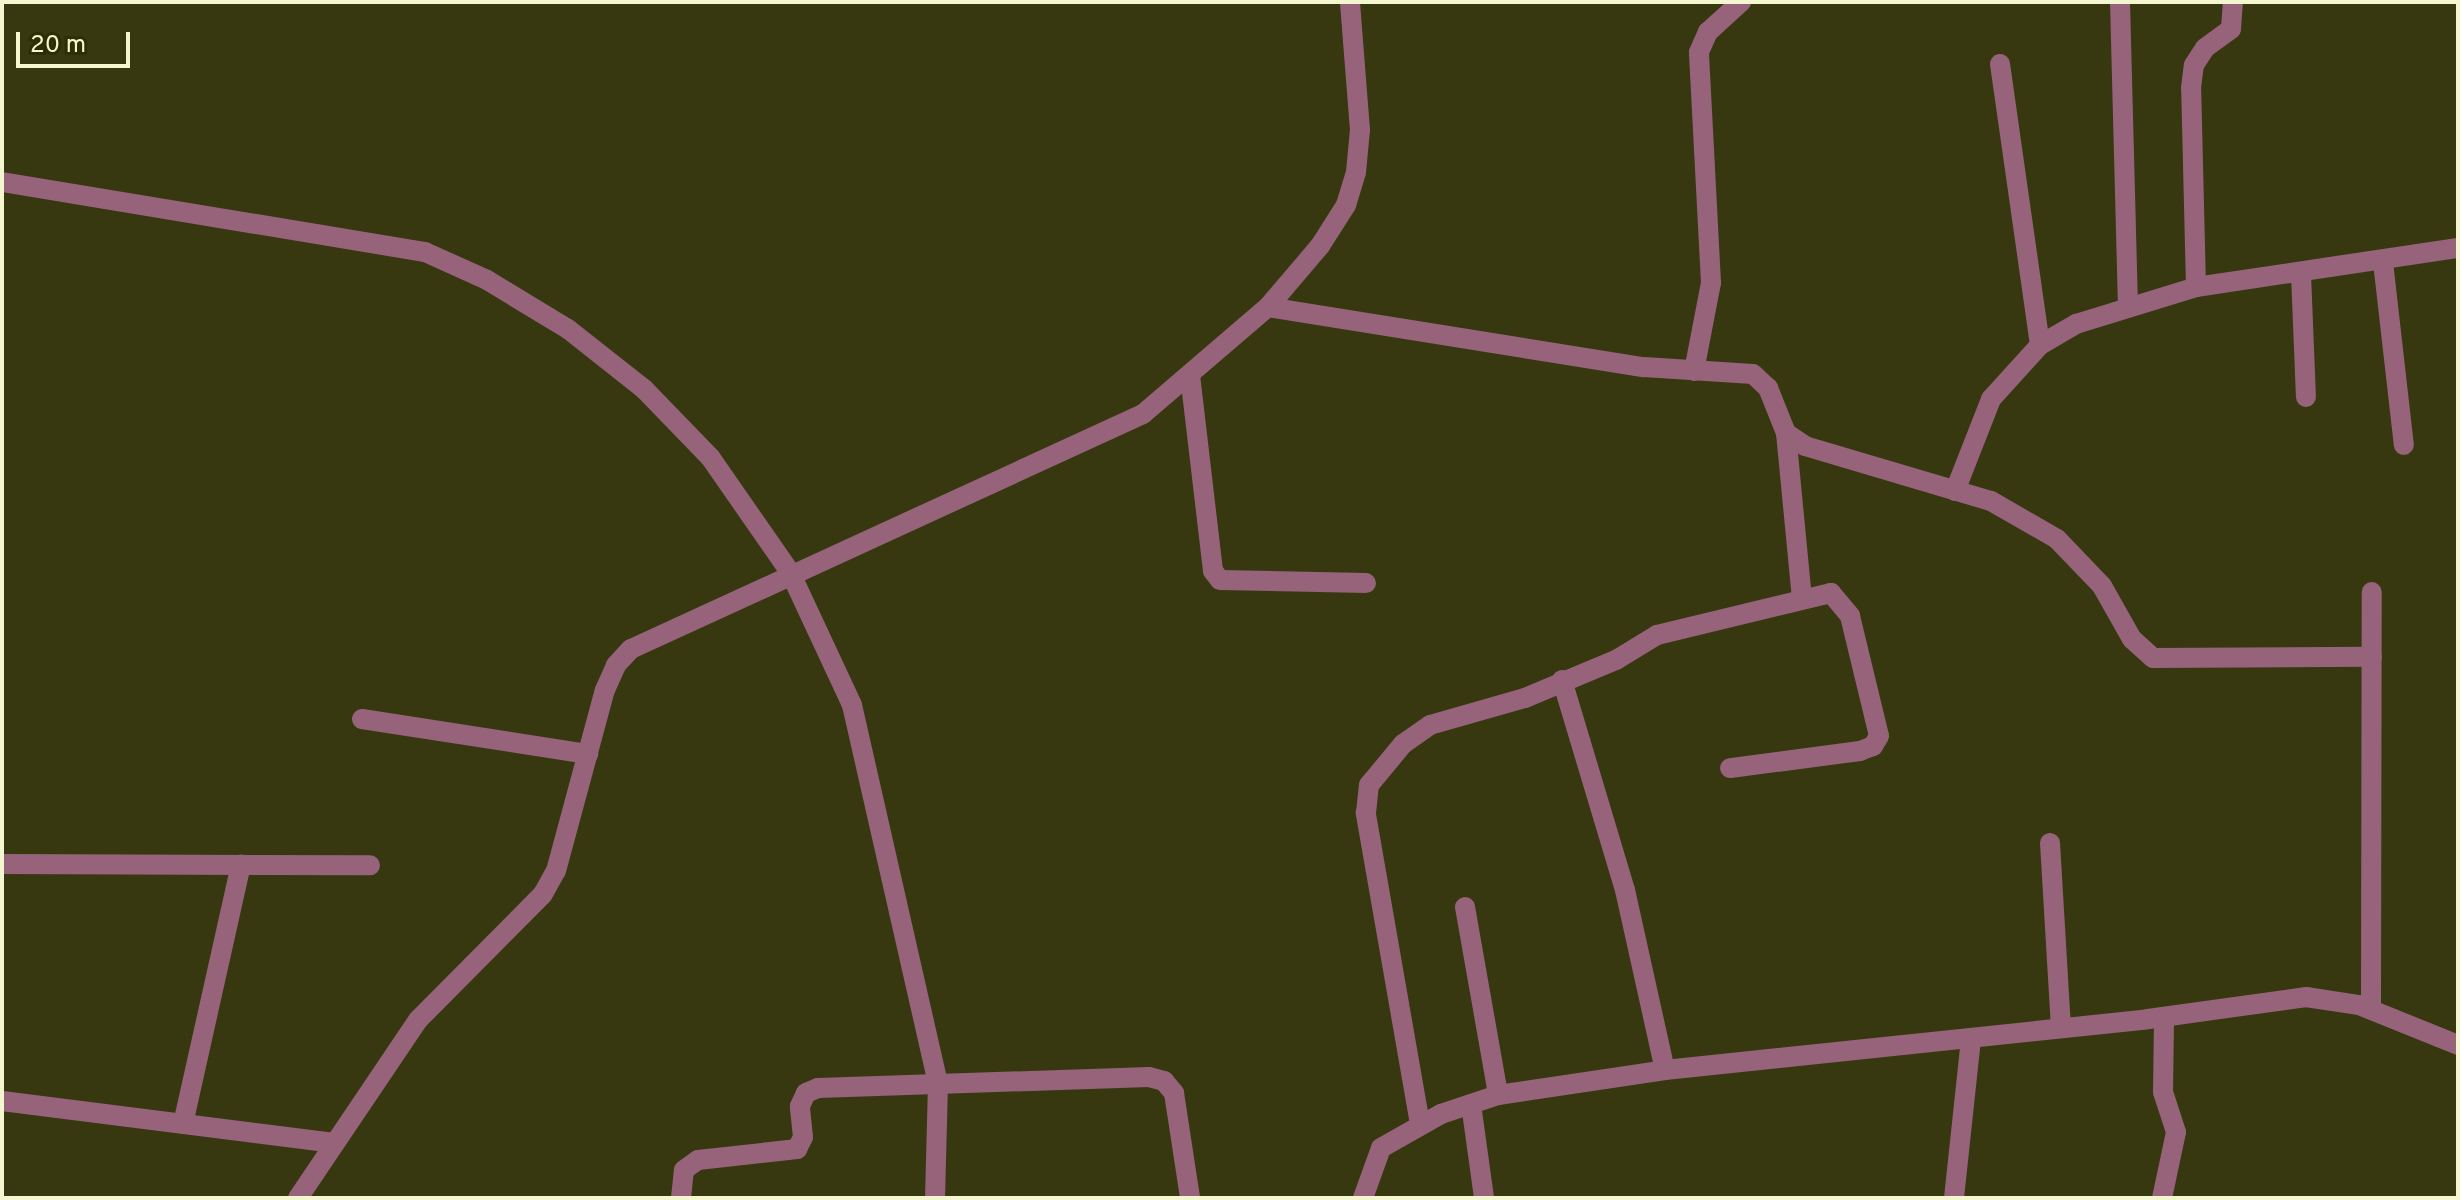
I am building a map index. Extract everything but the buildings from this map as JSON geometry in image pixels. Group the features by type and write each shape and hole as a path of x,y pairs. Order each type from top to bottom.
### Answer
{"street":[{"path":"298,1198 418,1020 543,894 556,871 605,690 616,665 631,649 790,572 1095,439 1143,414 1268,307 1320,246 1346,205 1356,172 1360,130 1350,2"},
{"path":"1694,371 1711,283 1699,52 1708,32 1741,2"},
{"path":"2120,2 2128,305"},
{"path":"2196,287 2191,88 2194,65 2205,48 2231,29 2233,2"},
{"path":"2000,64 2040,345"},
{"path":"2,182 425,252 487,280 568,329 644,389 710,457 790,572 852,705 877,797 938,1084 935,1198"},
{"path":"1955,491 1991,399 2040,345 2076,324 2128,305 2196,287 2383,262 2458,248"},
{"path":"2383,262 2404,445"},
{"path":"2301,274 2306,397"},
{"path":"1268,307 1694,371 1753,374 1768,388 1786,433 1802,599"},
{"path":"1190,375 1213,571 1220,580 1366,583"},
{"path":"1786,433 1827,455 1991,501 2057,539 2102,586 2132,639 2153,658 2372,657"},
{"path":"2371,1009 2372,592"},
{"path":"1420,1124 1369,842 1369,785 1414,732 1481,713 1616,660 1657,635 1831,593 1850,616 1879,736 1873,746 1860,751 1730,768"},
{"path":"1562,680 1625,890 1665,1070"},
{"path":"362,719 588,754"},
{"path":"2050,843 2061,1028"},
{"path":"2,864 370,865"},
{"path":"183,1124 241,864"},
{"path":"1465,907 1498,1095"},
{"path":"1363,1198 1381,1148 1420,1124 1498,1095 1665,1070 2164,1017 2306,997 2341,999 2458,1045"},
{"path":"2162,1198 2176,1132 2163,1092 2164,1017"},
{"path":"1954,1198 1971,1038"},
{"path":"681,1198 684,1170 698,1160 797,1149 803,1137 800,1106 806,1093 938,1084 1164,1081 1174,1093 1190,1198"},
{"path":"2,1101 334,1143"},
{"path":"1471,1104 1484,1198"}]}
